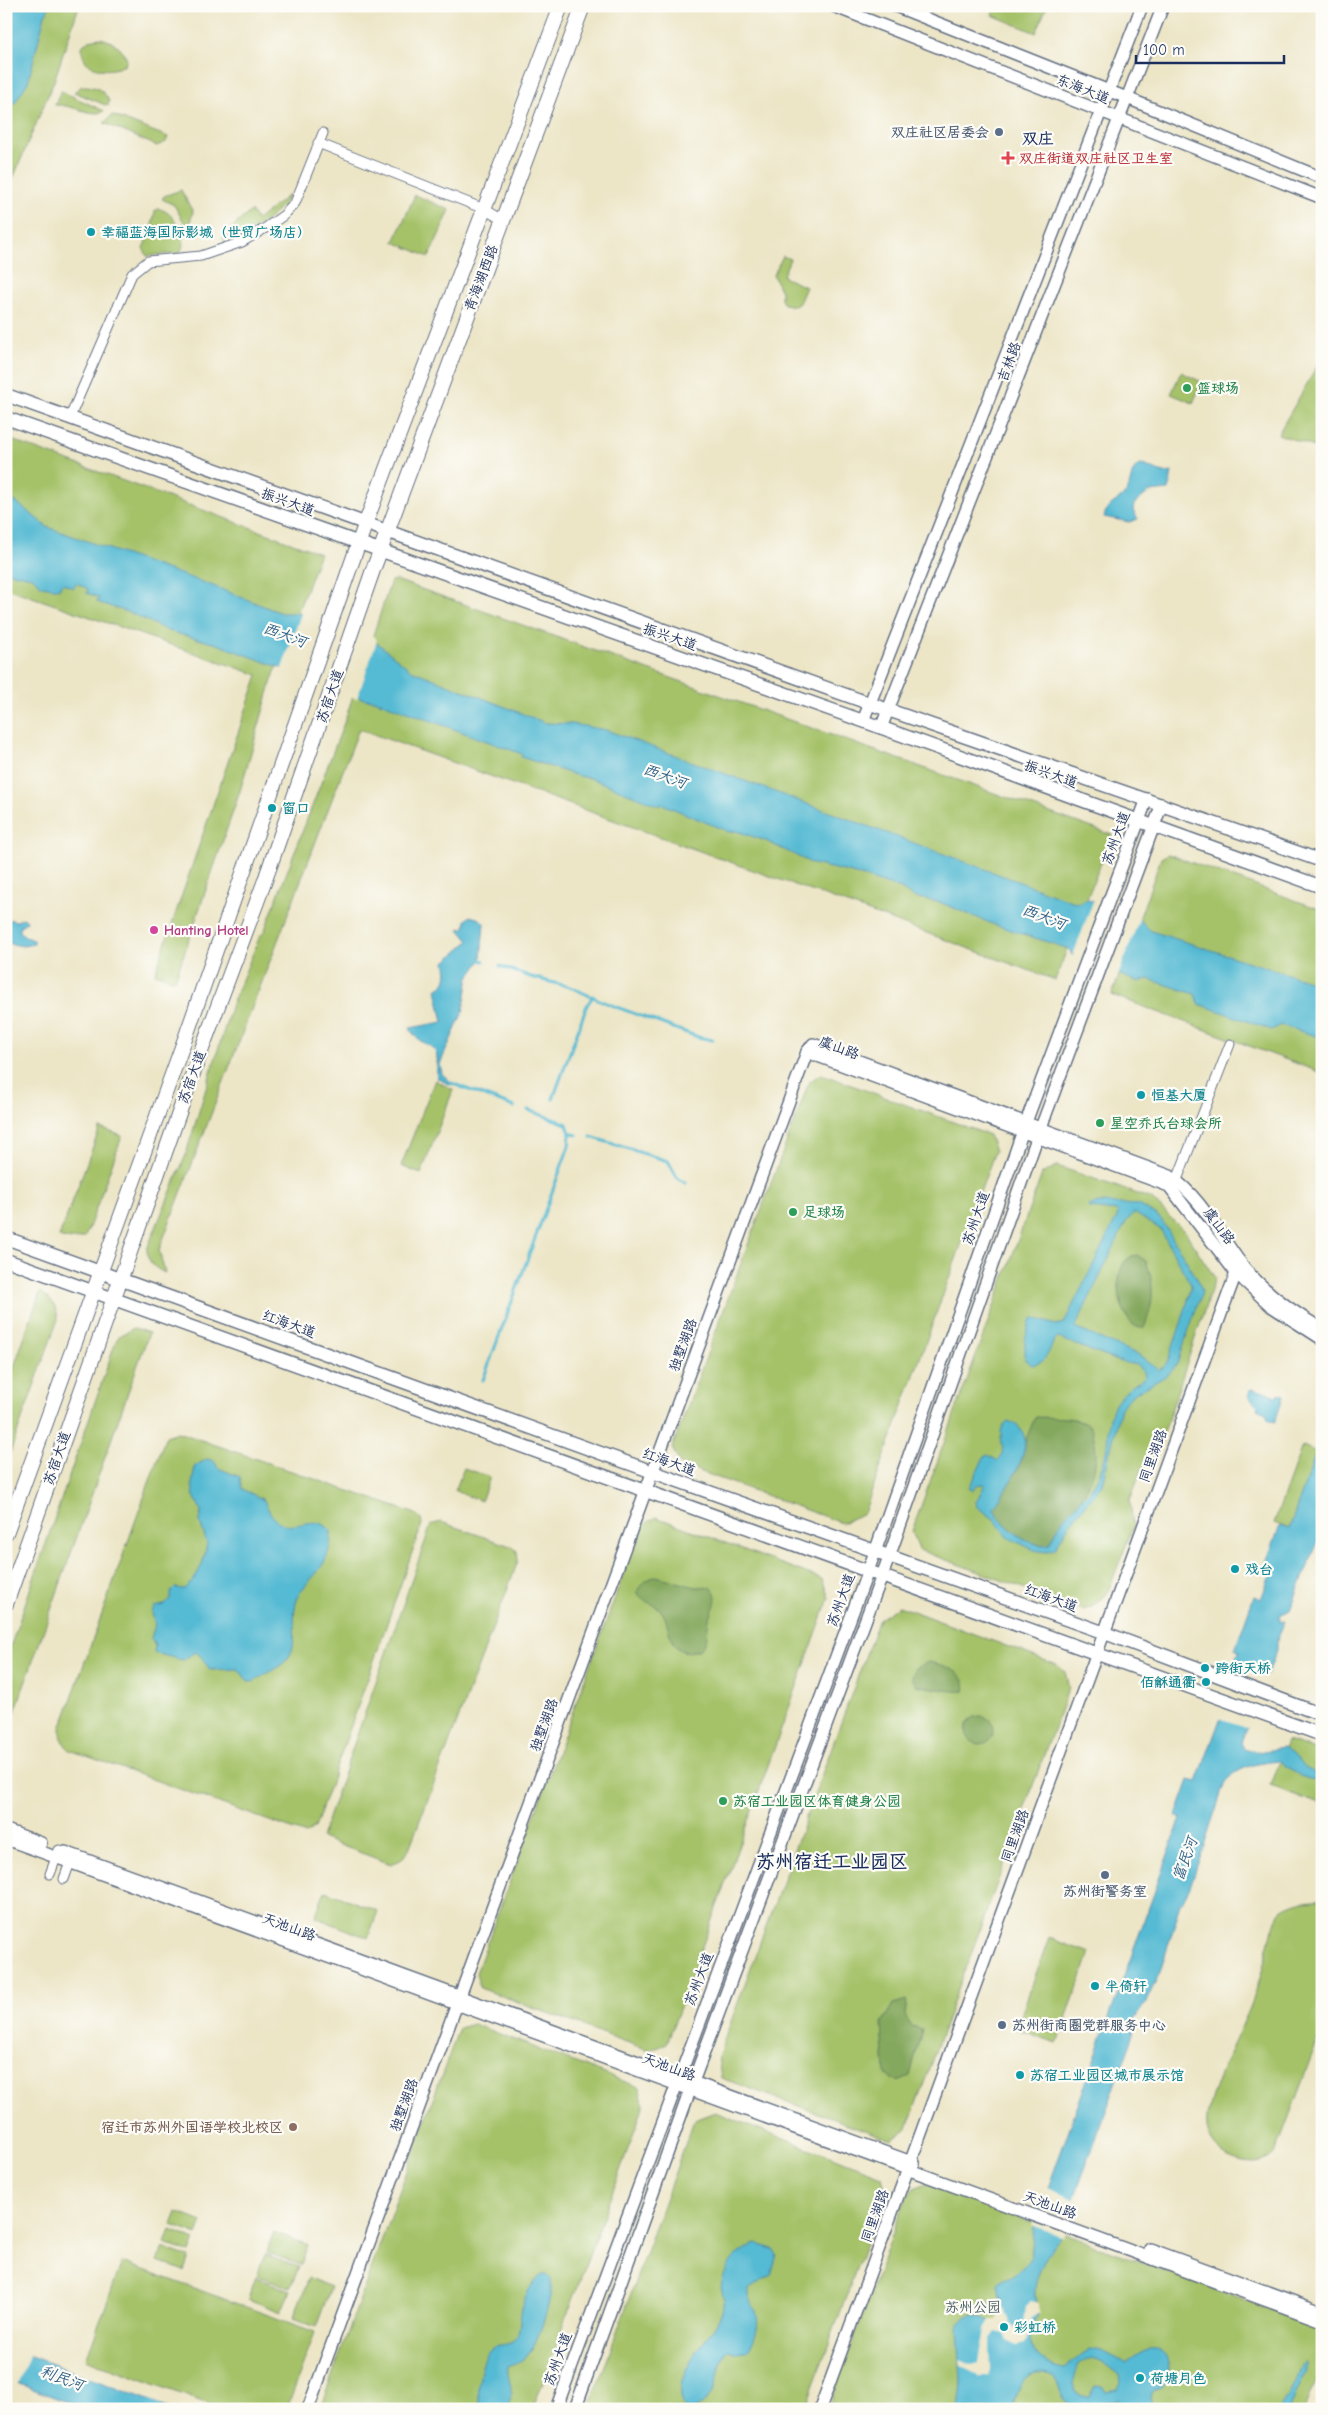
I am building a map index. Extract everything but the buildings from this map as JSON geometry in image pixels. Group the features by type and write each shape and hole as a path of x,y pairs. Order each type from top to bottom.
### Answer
{"main road":[{"name":"青海湖西路","path":"358,543 561,6"},
{"name":"青海湖西路","path":"380,550 583,6"},
{"name":"振兴大道","path":"6,395 366,522 871,704 1322,861"},
{"name":"振兴大道","path":"6,418 863,721 1322,888"},
{"name":"苏宿大道","path":"6,1533 186,1036 358,543"},
{"name":"苏宿大道","path":"6,1604 120,1278 323,716 380,550"},
{"name":"红海大道","path":"6,1238 1106,1634 1322,1715"},
{"path":"6,1260 1322,1735"}],"street":[{"name":"东海大道","path":"833,6 1322,198"},
{"name":"东海大道","path":"895,6 1109,90 1322,178"},
{"name":"吉林路","path":"863,721 1142,6"},
{"name":"吉林路","path":"880,728 889,710 1163,6"},
{"path":"70,418 132,274 148,261 201,256 242,242 264,230 284,215 295,203 323,133"},
{"path":"318,143 484,209 503,220"},
{"name":"苏州大道","path":"556,2409 875,1552 1024,1127 1147,799"},
{"path":"575,2409 692,2087 889,1557 1039,1133 1162,804"},
{"path":"1175,1185 1230,1044"},
{"name":"虞山路","path":"807,1052 1024,1127 1155,1180 1184,1186 1198,1201 1238,1260 1264,1287 1284,1305 1322,1328"},
{"name":"独墅湖路","path":"308,2409 807,1052"},
{"name":"虞山路","path":"1175,1185 1236,1273 1271,1306 1322,1339"},
{"name":"同里湖路","path":"820,2409 1106,1634 1236,1273"},
{"name":"天池山路","path":"6,1830 71,1858 458,2002 1089,2231 1322,2312"},
{"name":"天池山路","path":"6,1839 58,1853"},
{"path":"50,1874 58,1853"},
{"path":"64,1879 71,1858"},
{"name":"天池山路","path":"1089,2231 1322,2321"}],"green space":[{"path":"6,6 79,6 54,81 6,195"},
{"path":"995,6 1047,6 1036,33 992,15"},
{"path":"100,38 113,43 122,51 127,59 125,65 103,70 85,61 82,46 89,40"},
{"path":"82,86 102,91 109,101 108,106 74,92"},
{"path":"61,91 104,111 94,113 68,106 55,105"},
{"path":"112,115 168,137 166,142 157,146 104,123"},
{"path":"181,190 193,212 188,229 174,205 162,199 164,196"},
{"path":"290,194 278,210 264,222 230,241 225,242 222,239 224,234 251,211 257,220"},
{"path":"415,195 450,210 429,257 394,242"},
{"path":"158,209 168,213 178,227 184,243 180,253 147,256 143,248 151,230 155,211"},
{"path":"783,256 790,259 783,275 785,278 806,287 799,303 795,306 784,304 781,300 781,292 773,275"},
{"path":"1322,358 1322,445 1320,449 1278,434"},
{"name":"篮球场","path":"1181,372 1202,382 1193,403 1171,394"},
{"path":"6,438 320,553 272,680 240,791 175,980 155,973 258,675 6,588"},
{"path":"396,580 1112,835 1055,980 359,729 159,1250 165,1273 158,1269 150,1261 147,1249 185,1157 232,1004 260,936 264,932 344,723 391,581"},
{"path":"1168,854 1322,910 1322,1073 1112,995 1161,858"},
{"path":"821,1074 989,1135 995,1151 864,1513 842,1523 680,1464 672,1448 809,1082"},
{"path":"435,1080 453,1090 421,1174 401,1166"},
{"path":"100,1128 122,1136 90,1225 85,1237 65,1239 59,1237"},
{"path":"1057,1166 1152,1199 1186,1233 1215,1278 1160,1444 1142,1469 1130,1500 1133,1527 1107,1594 1095,1606 1083,1610 919,1550 912,1531 1042,1174"},
{"path":"1137,1255 1146,1261 1152,1286 1150,1311 1144,1328 1132,1324 1121,1304 1119,1291 1119,1278 1122,1267 1128,1259"},
{"path":"40,1292 53,1303 58,1319 6,1464 6,1390"},
{"path":"134,1328 149,1333 6,1737 6,1659 116,1341 120,1335"},
{"path":"1035,1417 1067,1418 1085,1422 1092,1431 1096,1453 1090,1482 1084,1495 1050,1544 1042,1545 1026,1540 1009,1528 994,1509 1021,1459 1026,1439"},
{"path":"178,1432 416,1514 421,1519 422,1524 315,1828 306,1834 70,1750 62,1740 61,1728 166,1436"},
{"path":"1302,1446 1317,1452 1289,1529 1274,1523"},
{"path":"464,1468 490,1477 481,1501 455,1491"},
{"path":"656,1517 822,1579 829,1598 667,2043 648,2050 480,1988 476,1973 641,1527"},
{"path":"441,1522 513,1547 517,1551 518,1561 409,1849 401,1860 391,1864 321,1838 431,1525"},
{"path":"656,1576 692,1586 709,1587 715,1592 716,1600 703,1647 692,1651 680,1650 673,1642 665,1616 656,1606 645,1601 639,1595 637,1591 641,1586 647,1580"},
{"path":"899,1606 1057,1665 1065,1672 1069,1687 906,2131 892,2140 721,2078 718,2057 879,1619"},
{"path":"929,1662 942,1665 960,1675 966,1685 965,1691 948,1691 916,1685 912,1678 915,1668"},
{"path":"980,1716 990,1720 994,1730 990,1740 980,1744 970,1740 966,1730 970,1720"},
{"path":"1287,1741 1322,1752 1322,1805 1271,1786"},
{"path":"325,1891 378,1911 368,1938 315,1917"},
{"path":"1322,1900 1322,2029 1275,2154 1257,2163 1238,2161 1220,2151 1208,2135 1207,2115 1211,2100 1224,2064 1253,2000 1279,1912 1299,1902"},
{"path":"1049,1938 1090,1953 1057,2043 1016,2029"},
{"path":"907,2000 905,2015 912,2026 922,2029 910,2076 898,2081 885,2073 882,2023 893,2004"},
{"path":"473,2024 639,2087 644,2105 533,2409 320,2409 459,2028"},
{"path":"715,2112 882,2176 885,2190 805,2409 589,2409 694,2120"},
{"name":"苏州公园","path":"927,2183 1322,2329 1322,2366 1305,2409 828,2409 906,2198 914,2188"},
{"path":"177,2212 202,2222 197,2235 172,2225"},
{"path":"170,2230 195,2240 190,2253 165,2243"},
{"path":"274,2232 308,2245 301,2265 266,2252"},
{"path":"163,2248 189,2257 184,2271 158,2261"},
{"path":"265,2254 299,2267 290,2288 257,2275"},
{"path":"122,2262 315,2332 287,2409 222,2409 86,2359"},
{"path":"256,2277 290,2291 281,2312 248,2299"},
{"path":"309,2278 331,2287 316,2327 293,2318"}],"water":[{"path":"6,6 50,6 45,15 28,82 12,107 6,124"},
{"path":"1139,465 1144,465 1163,473 1172,472 1169,490 1149,492 1134,504 1133,511 1138,519 1129,522 1104,517 1107,509 1125,494 1133,472"},
{"name":"西大河","path":"6,496 47,527 208,584 281,613 298,613 371,638 411,670 546,723 572,724 606,730 1077,903 1088,899 1137,917 1151,931 1322,985 1322,1038 1281,1025 1272,1030 1199,1004 1195,994 1148,979 1138,982 1072,955 1069,949 995,925 939,902 913,897 901,889 852,873 813,864 766,841 736,831 729,832 662,804 660,806 590,778 578,776 521,757 522,754 374,700 364,699 217,644 168,631 133,614 97,602 99,598 87,593 88,589 76,583 74,588 62,583 59,589 42,586 32,577 6,572"},
{"path":"470,916 480,919 484,923 481,960 469,977 463,1012 440,1064 442,1074 451,1082 450,1085 437,1078 437,1060 433,1048 416,1038 410,1028 443,1022 436,989 443,984 446,978 445,962 469,941 459,929 465,928 466,920"},
{"path":"23,918 28,921 20,926 20,931 25,937 34,940 34,944 23,946 6,943 6,919 17,921"},
{"path":"1099,1203 1139,1205 1161,1219 1198,1280 1202,1292 1177,1364 1165,1376 1134,1394 1121,1408 1102,1484 1069,1525 1055,1549 1045,1552 1034,1550 1007,1537 994,1519 977,1507 976,1502 985,1484 977,1485 973,1490 969,1489 984,1457 988,1455 998,1461 1001,1456 1001,1430 1003,1425 1008,1421 1020,1428 1025,1438 1020,1462 1014,1476 994,1509 1003,1522 1026,1540 1042,1545 1050,1544 1064,1517 1087,1494 1097,1479 1103,1463 1112,1412 1118,1401 1128,1389 1145,1378 1144,1372 1136,1365 1117,1361 1059,1338 1054,1340 1044,1360 1032,1365 1025,1360 1025,1339 1031,1319 1056,1325 1064,1323 1117,1217 1118,1213 1116,1211 1089,1208 1088,1206","holes":["1134,1213 1160,1229 1191,1285 1170,1356 1165,1365 1159,1370 1139,1355 1075,1328 1126,1222"]},
{"path":"1254,1389 1278,1396 1279,1393 1284,1395 1275,1422 1268,1419 1266,1413 1257,1409 1258,1406 1248,1396 1250,1390"},
{"name":"富民河","path":"1322,1436 1322,1532 1290,1610 1280,1615 1280,1622 1285,1621 1277,1639 1277,1650 1241,1743 1244,1748 1257,1752 1283,1748 1294,1755 1306,1769 1322,1776 1322,1783 1300,1776 1279,1761 1257,1764 1243,1769 1225,1782 1190,1887 1181,1904 1160,1972 1146,2002 1134,2020 1133,2037 1060,2237 1044,2261 1035,2289 1037,2314 1030,2338 1034,2351 1043,2361 1064,2369 1089,2349 1102,2351 1126,2363 1144,2351 1159,2350 1168,2358 1169,2370 1165,2383 1162,2389 1153,2392 1151,2396 1153,2409 1133,2409 1118,2399 1081,2407 1068,2403 1063,2398 1054,2376 1036,2373 1024,2379 1020,2385 1013,2409 958,2409 961,2383 958,2327 963,2320 972,2316 999,2323 1003,2312 998,2285 1021,2269 1029,2258 1034,2227 1181,1818 1176,1816 1189,1780 1197,1782 1241,1662 1235,1659 1239,1651 1235,1649 1254,1596 1261,1599 1274,1565 1266,1562 1280,1526 1289,1529","holes":["1091,2358 1101,2361 1119,2375 1120,2383 1117,2390 1106,2392 1102,2387 1095,2386 1090,2397 1082,2397 1075,2393 1073,2385 1079,2364"]},
{"path":"207,1459 214,1461 218,1468 240,1477 242,1489 264,1500 272,1515 280,1523 297,1525 314,1522 323,1524 331,1531 329,1549 325,1560 298,1597 295,1612 294,1641 290,1655 278,1667 254,1682 248,1681 238,1669 210,1670 201,1656 195,1652 183,1660 154,1653 155,1646 151,1638 155,1625 152,1613 154,1607 164,1605 170,1599 170,1593 175,1588 184,1589 193,1581 202,1565 207,1544 200,1522 201,1510 194,1496 192,1484 195,1466"},
{"path":"756,2244 773,2249 777,2255 771,2275 748,2290 749,2298 758,2320 755,2337 746,2351 734,2352 729,2350 726,2352 711,2394 697,2408 687,2408 681,2397 681,2384 684,2373 712,2331 723,2309 724,2300 721,2287 725,2272 737,2255"},
{"path":"542,2275 547,2275 551,2279 548,2306 537,2339 528,2354 519,2362 508,2366 512,2392 509,2402 504,2409 481,2409 479,2395 480,2376 488,2351 493,2347 509,2344 515,2340 519,2332 522,2308 526,2296 532,2285"},
{"name":"利民河","path":"6,2347 173,2409 86,2409 6,2379"},
{"path":"1304,2362 1306,2362 1306,2370 1289,2409 1278,2409 1289,2393"}],"pier":[{"path":"302,611 372,635 377,640 357,699 281,671"},
{"path":"1094,899 1140,917 1118,976 1072,958"},
{"path":"1238,1664 1271,1676 1250,1728 1218,1718"},
{"path":"1045,2187 1077,2200 1063,2237 1032,2225"},
{"path":"1030,2301 1038,2303 1039,2313 1031,2317 1028,2339 1025,2344 1016,2346 1008,2341 1005,2334 996,2332 990,2341 991,2370 989,2376 980,2378 967,2368 961,2366 960,2359 972,2364 979,2362 985,2330 990,2320 997,2320 1003,2307 1009,2322 1019,2331 1023,2325 1025,2306"},
{"path":"6,2345 30,2353 17,2386 6,2382"}],"waterway":[{"path":"500,966 531,977 570,987 611,1005 698,1037 713,1040"},
{"path":"553,1099 587,1005 593,996"},
{"path":"451,1083 514,1107"},
{"path":"483,1380 569,1146 570,1133 567,1124 528,1110"},
{"path":"570,1133 577,1135"},
{"path":"591,1137 668,1161 678,1179 686,1183"}],"place":[{"name":"双庄社区居委会","path":"999,132"},
{"name":"双庄街道双庄社区卫生室","path":"1008,158"},
{"name":"幸福蓝海国际影城（世贸广场店）","path":"91,232"},
{"name":"篮球场","path":"1187,388"},
{"name":"窗口","path":"272,808"},
{"name":"Hanting Hotel","path":"154,930"},
{"name":"恒基大厦","path":"1141,1095"},
{"name":"星空乔氏台球会所","path":"1100,1123"},
{"name":"足球场","path":"793,1212"},
{"name":"戏台","path":"1235,1569"},
{"name":"跨街天桥","path":"1205,1668"},
{"name":"佰龢通衢","path":"1206,1682"},
{"name":"苏宿工业园区体育健身公园","path":"723,1801"},
{"name":"苏州街警务室","path":"1105,1875"},
{"name":"半倚轩","path":"1095,1986"},
{"name":"苏州街商圈党群服务中心","path":"1002,2025"},
{"name":"苏宿工业园区城市展示馆","path":"1020,2075"},
{"name":"宿迁市苏州外国语学校北校区","path":"293,2127"},
{"name":"彩虹桥","path":"1004,2327"},
{"name":"荷塘月色","path":"1140,2378"}],"district":[{"name":"双庄","path":"1038,139"},
{"name":"苏州宿迁工业园区","path":"832,1862"}]}
